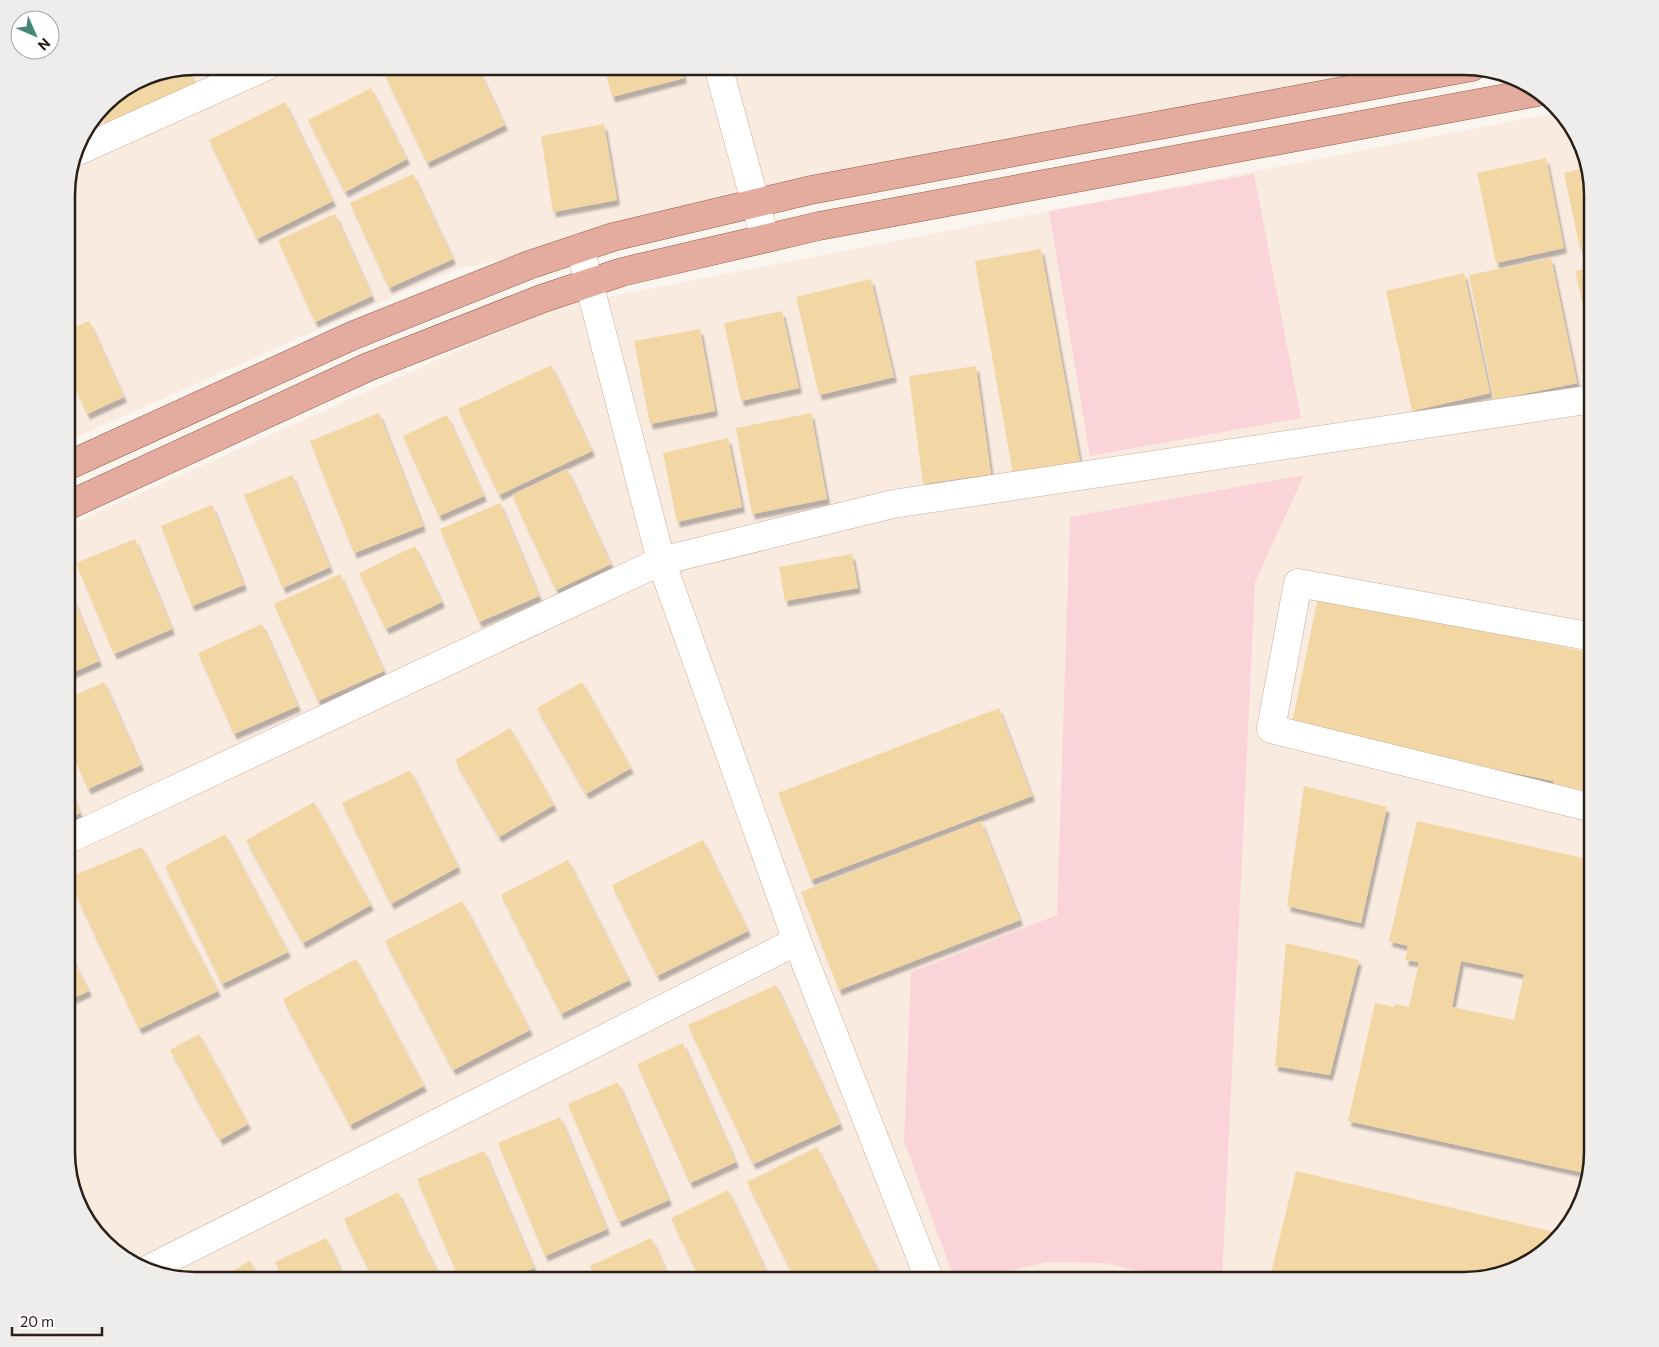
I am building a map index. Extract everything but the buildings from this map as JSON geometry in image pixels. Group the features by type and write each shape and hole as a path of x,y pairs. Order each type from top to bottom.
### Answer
{"main road":[{"path":"75,462 354,335 528,265 612,237 821,189 1434,75"},
{"path":"75,502 368,368 541,299 622,272 819,226 1528,94"}],"lane":[{"path":"84,148 247,75"},
{"path":"720,75 765,238"},
{"path":"580,248 661,561 797,941 926,1272"},
{"path":"75,836 661,561 893,504 1584,400"},
{"path":"1584,635 1298,583 1272,729 1584,806"},
{"path":"155,1266 797,941"}],"shaded area":[{"path":"195,75 1380,75 456,269 75,437 75,187 79,164 87,142 95,128 110,110 128,95 156,81 171,77"},
{"path":"1552,114 1572,142 1582,171 1584,187 1584,1160 1578,1191 1568,1212 1554,1231 1531,1252 1517,1260 1488,1270 1472,1272 187,1272 156,1266 142,1260 110,1237 87,1205 77,1176 75,1160 75,522 555,307"},
{"path":"1254,174 1301,418 1090,456 1049,211"},
{"path":"1304,475 1255,582 1222,1272 1143,1272 1105,1263 1047,1262 1005,1272 952,1272 904,1141 911,972 1057,915 1070,517"}]}
